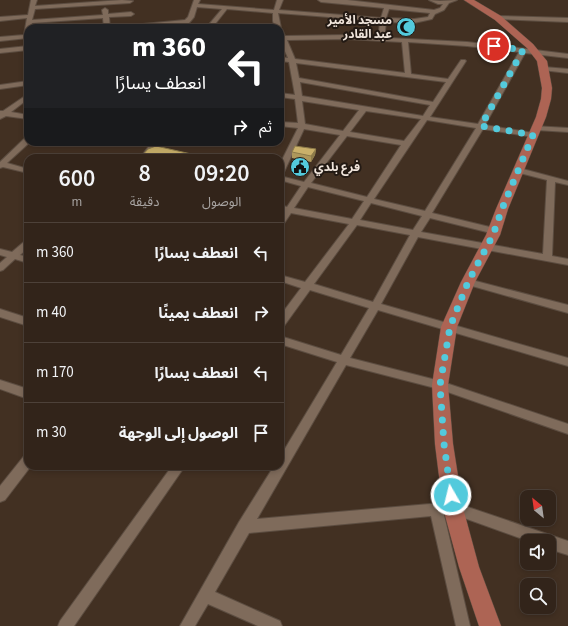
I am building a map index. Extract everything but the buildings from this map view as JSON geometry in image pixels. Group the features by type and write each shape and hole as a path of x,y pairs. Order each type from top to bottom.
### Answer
{"main road":[{"path":"468,0 502,21 530,52 542,61 547,88 546,99 535,132 495,231 488,247 468,282 450,327 440,385 444,444 453,508 469,567 492,625"}],"street":[{"path":"29,24 34,0"},
{"path":"32,8 59,3 130,0 132,24"},
{"path":"276,24 274,18 274,11 280,0"},
{"path":"321,0 344,1 433,12 441,10 447,2"},
{"path":"393,8 394,0"},
{"path":"432,0 440,3 454,0"},
{"path":"105,1 107,24"},
{"path":"169,24 188,22 197,1 226,8 383,20 420,21 431,17 433,12"},
{"path":"81,20 82,2"},
{"path":"56,24 59,3"},
{"path":"387,7 383,20 382,31 387,40"},
{"path":"212,24 226,8"},
{"path":"0,19 81,20 131,14"},
{"path":"502,21 540,22 568,20"},
{"path":"540,22 568,26"},
{"path":"0,39 24,37"},
{"path":"284,38 347,37 405,40 467,44 568,56"},
{"path":"405,40 408,75"},
{"path":"284,42 292,60 299,98 302,126 284,164"},
{"path":"0,51 24,48"},
{"path":"284,454 376,306 426,215 481,126 530,52"},
{"path":"284,59 451,81"},
{"path":"284,318 354,223 406,144 451,81 463,60"},
{"path":"544,69 568,71"},
{"path":"296,79 434,104"},
{"path":"0,87 24,84"},
{"path":"284,96 481,126 535,132 568,130"},
{"path":"2,114 24,99"},
{"path":"284,209 305,186 364,108"},
{"path":"2,114 24,117"},
{"path":"284,124 302,126 406,144"},
{"path":"1,164 24,144"},
{"path":"1,164 24,170"},
{"path":"519,170 568,183"},
{"path":"547,258 551,178"},
{"path":"284,179 305,186 495,231"},
{"path":"284,209 568,262"},
{"path":"0,268 24,246"},
{"path":"0,252 24,259"},
{"path":"284,279 568,362"},
{"path":"468,282 568,309"},
{"path":"0,312 24,318"},
{"path":"284,341 343,360 440,385 568,428"},
{"path":"0,384 24,393"},
{"path":"0,496 5,481 24,464"},
{"path":"65,626 176,470"},
{"path":"187,626 275,470"},
{"path":"244,527 453,508 528,534"},
{"path":"436,510 463,626"},
{"path":"556,544 568,548"},
{"path":"205,595 275,626"}],"place":[{"name":"مسجد الأمير عبد القادر","path":"406,27"},
{"name":"فرع بلدي","path":"300,167"}],"route":[{"path":"451,495 444,444 440,385 450,327 468,282 488,247 533,135 481,126 523,50 494,46"}]}
